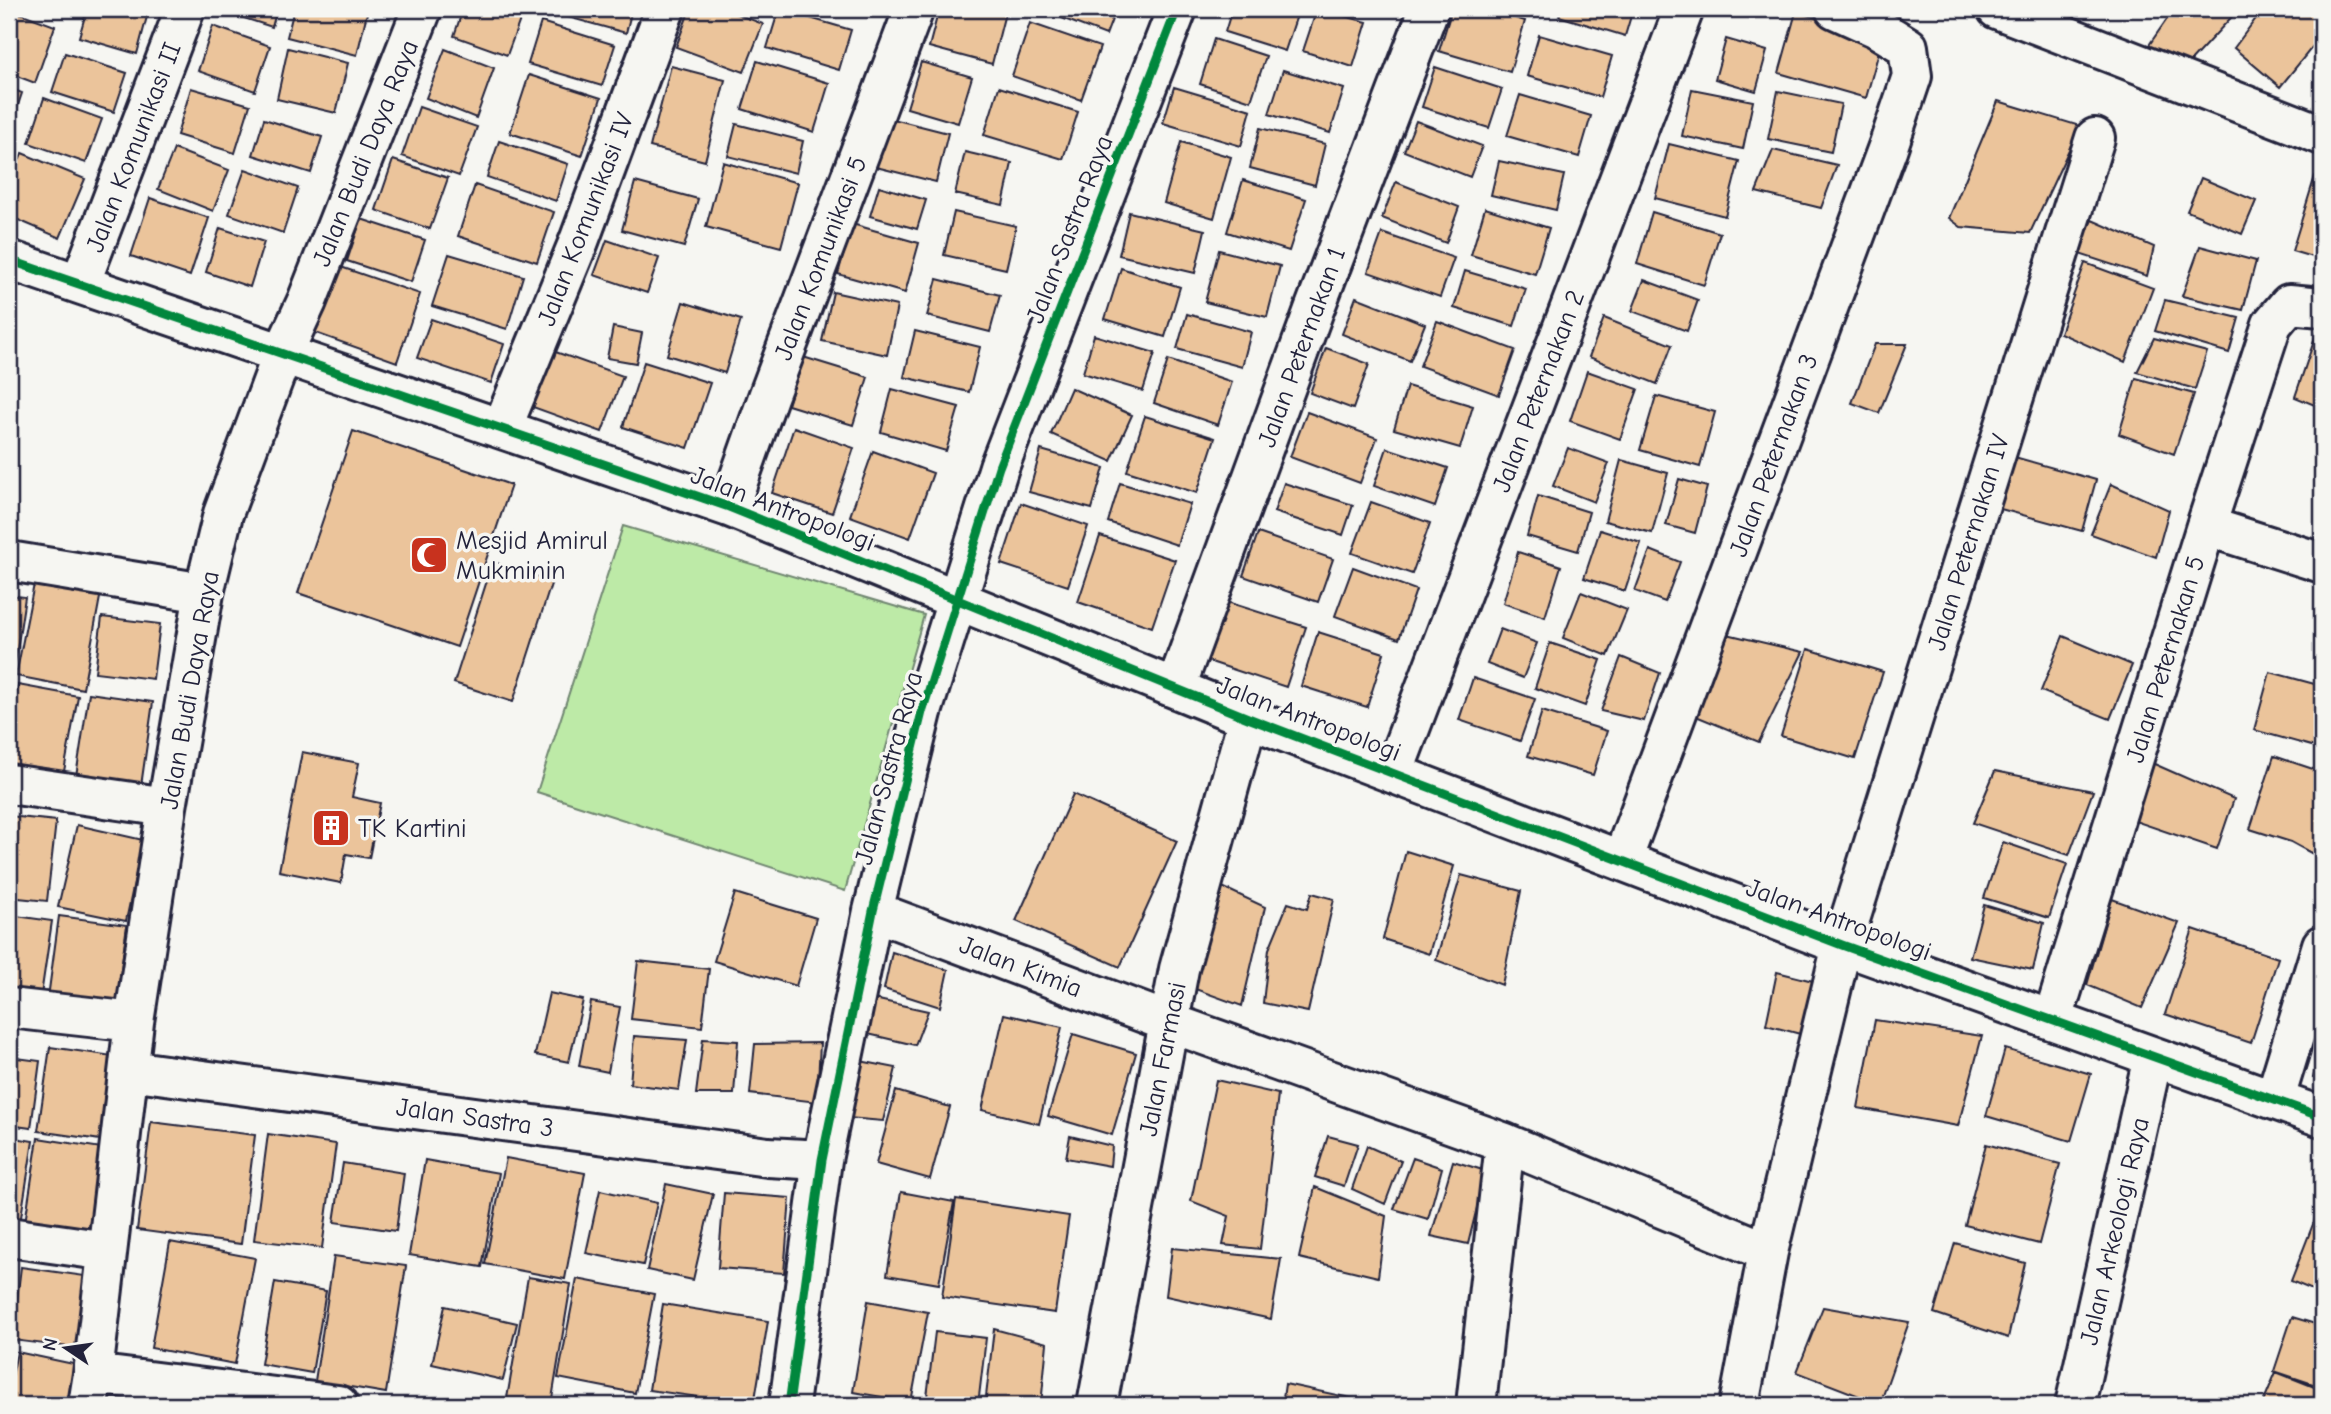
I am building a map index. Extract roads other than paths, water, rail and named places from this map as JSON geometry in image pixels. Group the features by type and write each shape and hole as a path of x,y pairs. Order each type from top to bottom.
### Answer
{"street":[{"name":"Jalan Komunikasi II","path":"80,284 185,9"},
{"name":"Jalan Budi Daya Raya","path":"91,1390 134,1022 204,593 223,514 283,353 307,301 422,9"},
{"name":"Jalan Komunikasi IV","path":"502,428 579,241 665,9"},
{"name":"Jalan Komunikasi 5","path":"729,507 914,9"},
{"name":"Jalan Sastra Raya","path":"789,1405 822,1160 873,911 922,712 999,467 1177,9"},
{"name":"Jalan Peternakan 1","path":"1176,687 1314,310 1429,9"},
{"name":"Jalan Peternakan 2","path":"1393,773 1684,9"},
{"name":"Jalan Peternakan 3","path":"1622,860 1888,147 1912,76 1908,47 1877,28 1835,9"},
{"path":"1997,9 2322,135"},
{"name":"Jalan Peternakan IV","path":"1739,1405 1768,1252 1842,945 2095,138"},
{"name":"Jalan Antropologi","path":"9,260 729,507 1248,718 1842,945 2322,1117"},
{"name":"Jalan Peternakan 5","path":"2053,1019 2206,526 2272,324 2305,306"},
{"path":"2206,526 2322,562"},
{"path":"9,561 204,593"},
{"name":"Jalan Farmasi","path":"1097,1405 1179,969 1248,718"},
{"path":"9,784 167,807"},
{"name":"Jalan Kimia","path":"873,911 1168,1022 1505,1143 1768,1252"},
{"path":"2275,1098 2322,945"},
{"path":"9,1007 134,1022"},
{"name":"Jalan Arkeologi Raya","path":"2075,1405 2153,1058"},
{"name":"Jalan Sastra 3","path":"129,1070 768,1157 822,1160"},
{"path":"1476,1405 1505,1143"},
{"path":"9,1237 107,1251"},
{"path":"91,1390 338,1405"}],"place":[{"name":"Mesjid Amirul Mukminin","path":"429,555"},
{"name":"TK Kartini","path":"331,828"}]}
